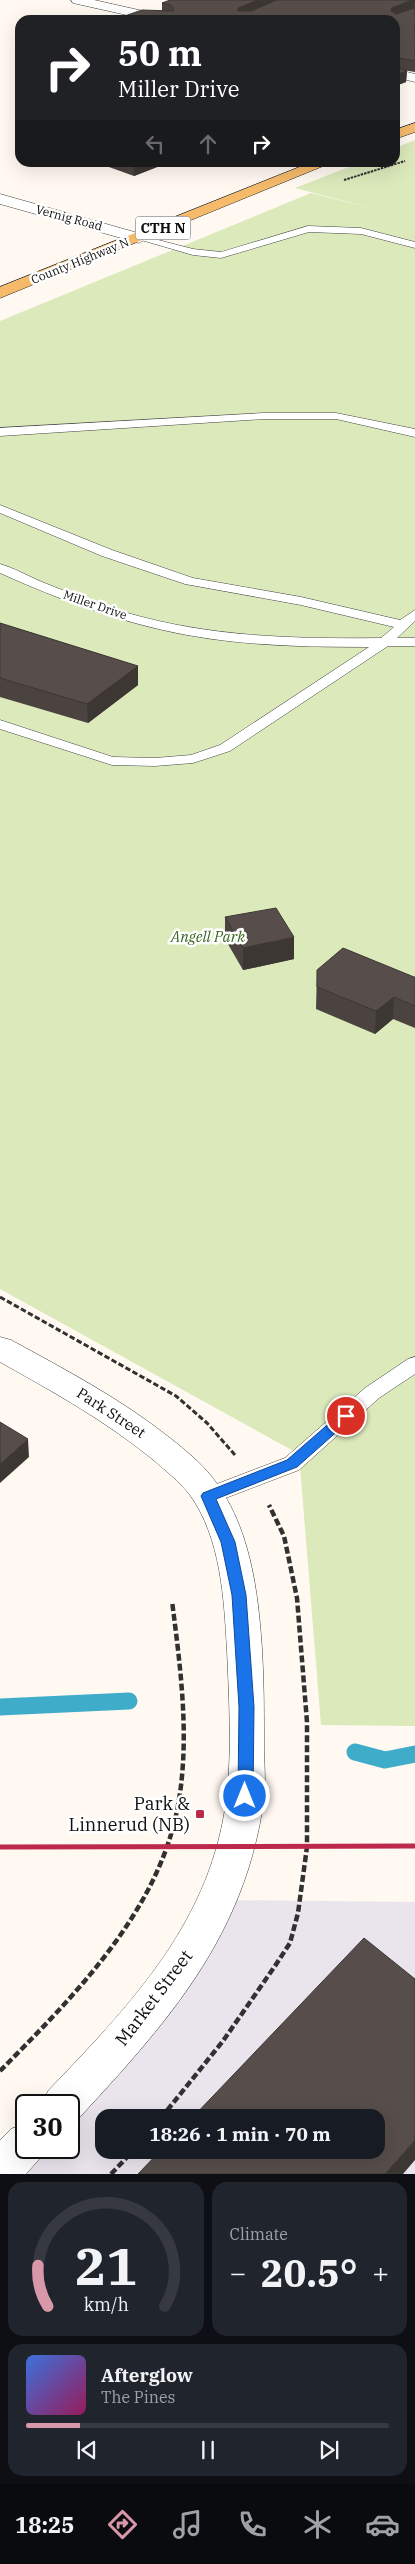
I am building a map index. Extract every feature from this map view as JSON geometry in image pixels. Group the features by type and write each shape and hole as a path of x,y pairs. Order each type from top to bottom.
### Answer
{"main road":[{"path":"400,133 415,128"},
{"name":"County Highway N","path":"0,293 314,167"}],"street":[{"path":"77,0 144,15"},
{"path":"95,15 139,0"},
{"path":"400,74 415,78"},
{"name":"Vernig Road","path":"0,199 139,238"},
{"name":"Park Street","path":"0,1348 94,1400 136,1427 194,1478 208,1496"},
{"name":"Market Street","path":"73,2094 139,2021 190,1954 217,1900 236,1847 245,1796 246,1707 244,1654 239,1595 228,1542 208,1496"},
{"path":"0,2171 15,2155"}],"lane":[{"path":"139,238 193,252 221,255 308,230 361,231 415,245"},
{"path":"0,432 273,416 336,416 415,433"},
{"path":"0,509 107,553 190,581 301,601 403,625"},
{"name":"Miller Drive","path":"2,570 101,608 158,625 239,638 384,643 415,642"},
{"path":"0,724 112,761 155,762 193,759 225,748 384,643 415,614"},
{"path":"208,1496 292,1464 372,1393 415,1364"}],"path":[{"path":"0,1297 176,1396 207,1423 237,1457"},
{"path":"270,1506 279,1526"},
{"path":"0,2071 101,1962 142,1898 167,1847 180,1795 183,1721 172,1602"},
{"path":"111,2174 125,2159"}],"shaded area":[{"path":"217,1900 415,1902 415,2174 0,2174 0,2171 15,2155 15,2159 80,2159 80,2094 77,2094"}],"green space":[{"name":"Angell Park","path":"415,140 415,1726 321,1725 299,1454 0,1289 0,321 311,193 383,211 295,188 349,167 400,167 400,146"}],"building":[{"path":"170,0 258,0 238,8 238,11 251,11 277,0 412,0 392,8 391,11 396,14 415,8 415,61 400,58 400,15 128,15 142,10 174,10 171,5 162,3"},
{"path":"400,69 407,71 400,73"},
{"path":"0,623 138,666 87,704 0,678"},
{"path":"276,908 294,937 243,948 225,917"},
{"path":"343,948 415,977 415,1006 394,997 376,1011 317,987 317,970"},
{"path":"0,1422 28,1439 0,1464"},
{"path":"364,1938 415,1979 415,2140 385,2174 138,2174 152,2159 385,2159 385,2109 201,2109"}],"waterway":[{"path":"0,1707 129,1701"},
{"path":"355,1752 385,1760 415,1754"}],"railway":[{"path":"0,1847 415,1846"}],"place":[{"name":"Park & Linnerud (NB)","path":"200,1814"}],"route":[{"path":"245,1796 246,1707 239,1595 228,1542 208,1496 292,1464 346,1416"}]}
